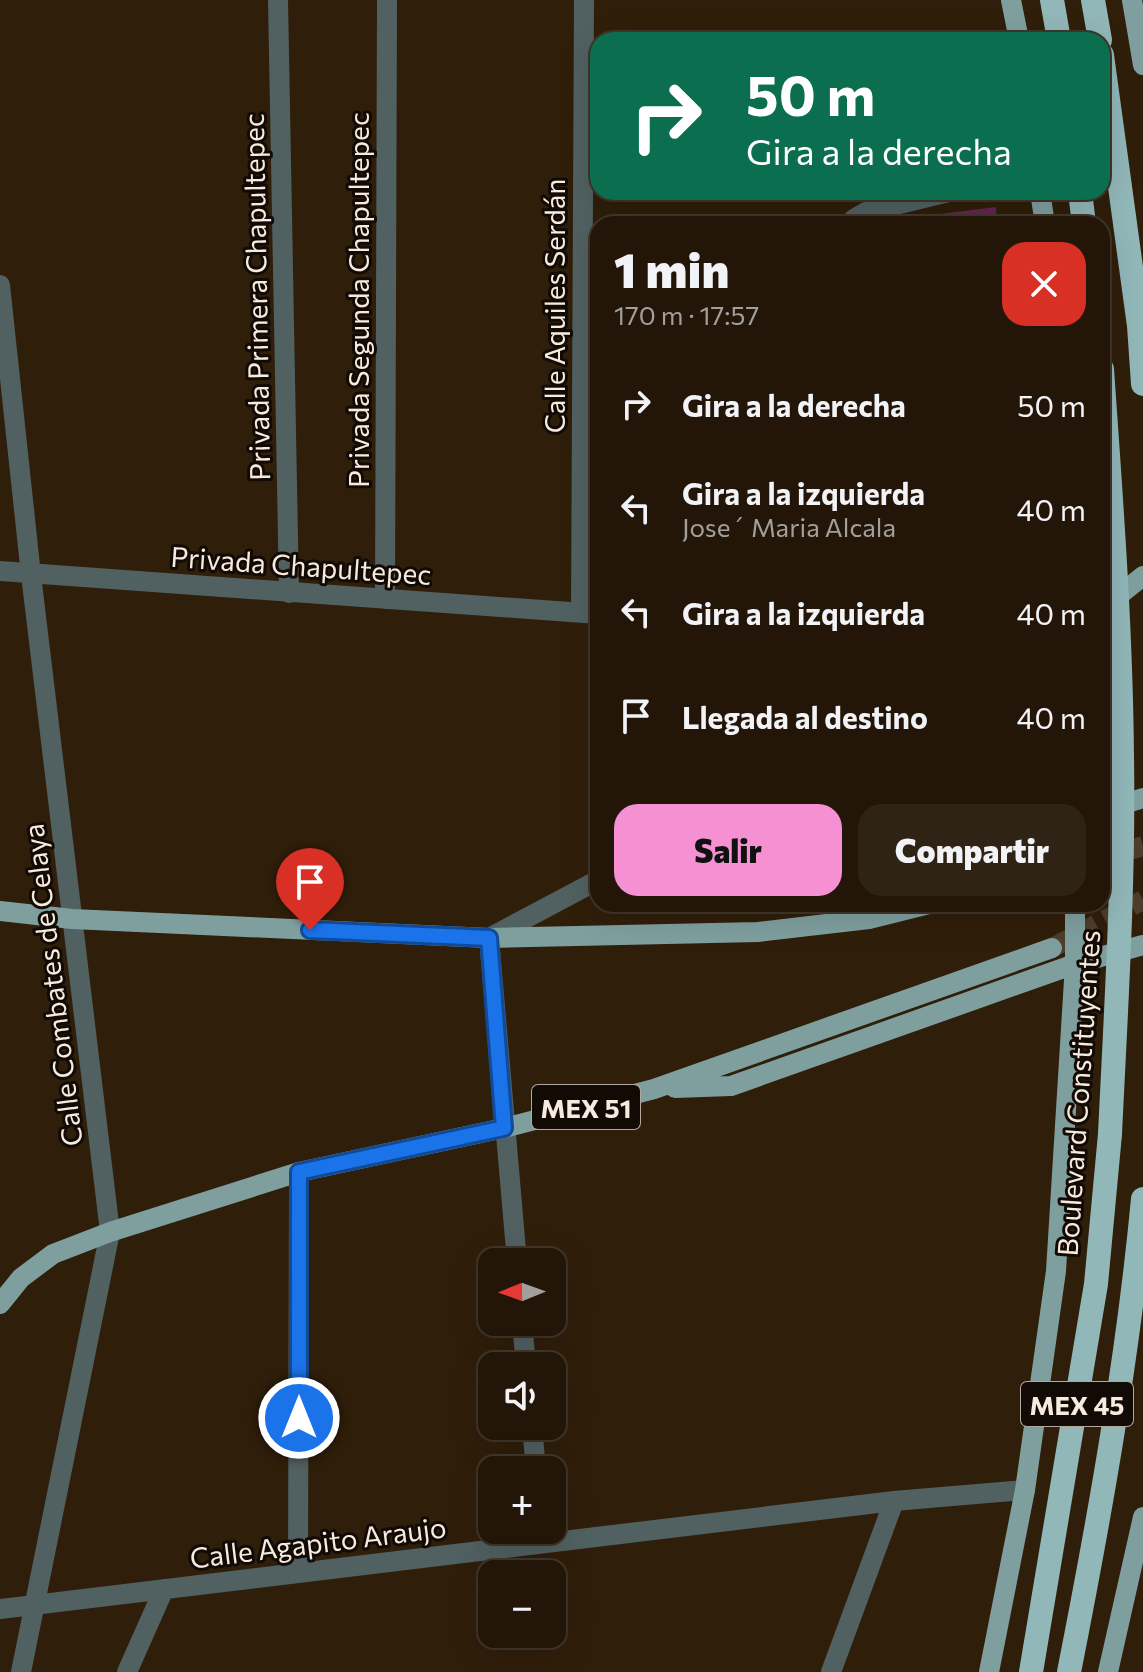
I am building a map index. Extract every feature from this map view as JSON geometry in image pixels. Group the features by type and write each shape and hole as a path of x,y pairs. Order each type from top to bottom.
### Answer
{"highway":[{"path":"1110,114 1139,326 1143,384"},
{"name":"Boulevard Constituyentes","path":"1031,1672 1096,1284 1111,1118 1118,975 1122,759 1117,587 1110,485"},
{"name":"MEX 45","path":"1069,1672 1103,1499 1134,1295 1143,1199"}],"main road":[{"path":"1011,0 1017,32"},
{"path":"1132,0 1143,65"},
{"path":"1110,603 1143,576"},
{"path":"1110,808 1143,798"},
{"path":"0,911 72,919 489,938 758,932 869,919 897,912"},
{"path":"989,1672 1025,1490 1056,1271 1075,964 1075,912"},
{"path":"654,1089 731,1086 1075,964 1143,945"},
{"name":"MEX 51","path":"0,1304 21,1278 53,1254 110,1232 299,1172 504,1128 654,1089 1052,948"},
{"path":"1108,1672 1143,1517"}],"street":[{"name":"Privada Primera Chapultepec","path":"278,0 289,593"},
{"name":"Calle Aquiles Serdán","path":"584,0 589,613"},
{"name":"Privada Segunda Chapultepec","path":"385,599 387,2"},
{"path":"859,216 916,200"},
{"name":"Calle Combates de Celaya","path":"0,285 31,575 110,1232 21,1672"},
{"name":"Privada Chapultepec","path":"0,571 589,613"},
{"path":"516,1248 489,938 590,884"},
{"path":"298,1572 299,1172"},
{"name":"Calle Agapito Araujo","path":"566,1535 1025,1490"},
{"path":"831,1672 894,1501"},
{"name":"Calle Agapito Araujo","path":"0,1609 499,1544"},
{"path":"127,1672 164,1589"}],"building":[{"path":"996,207 997,216 924,216"}],"tunnel":[{"path":"1110,856 1143,846"},
{"path":"1052,948 1143,900"}],"route":[{"path":"299,1418 299,1172 504,1128 489,938 310,930"}]}
